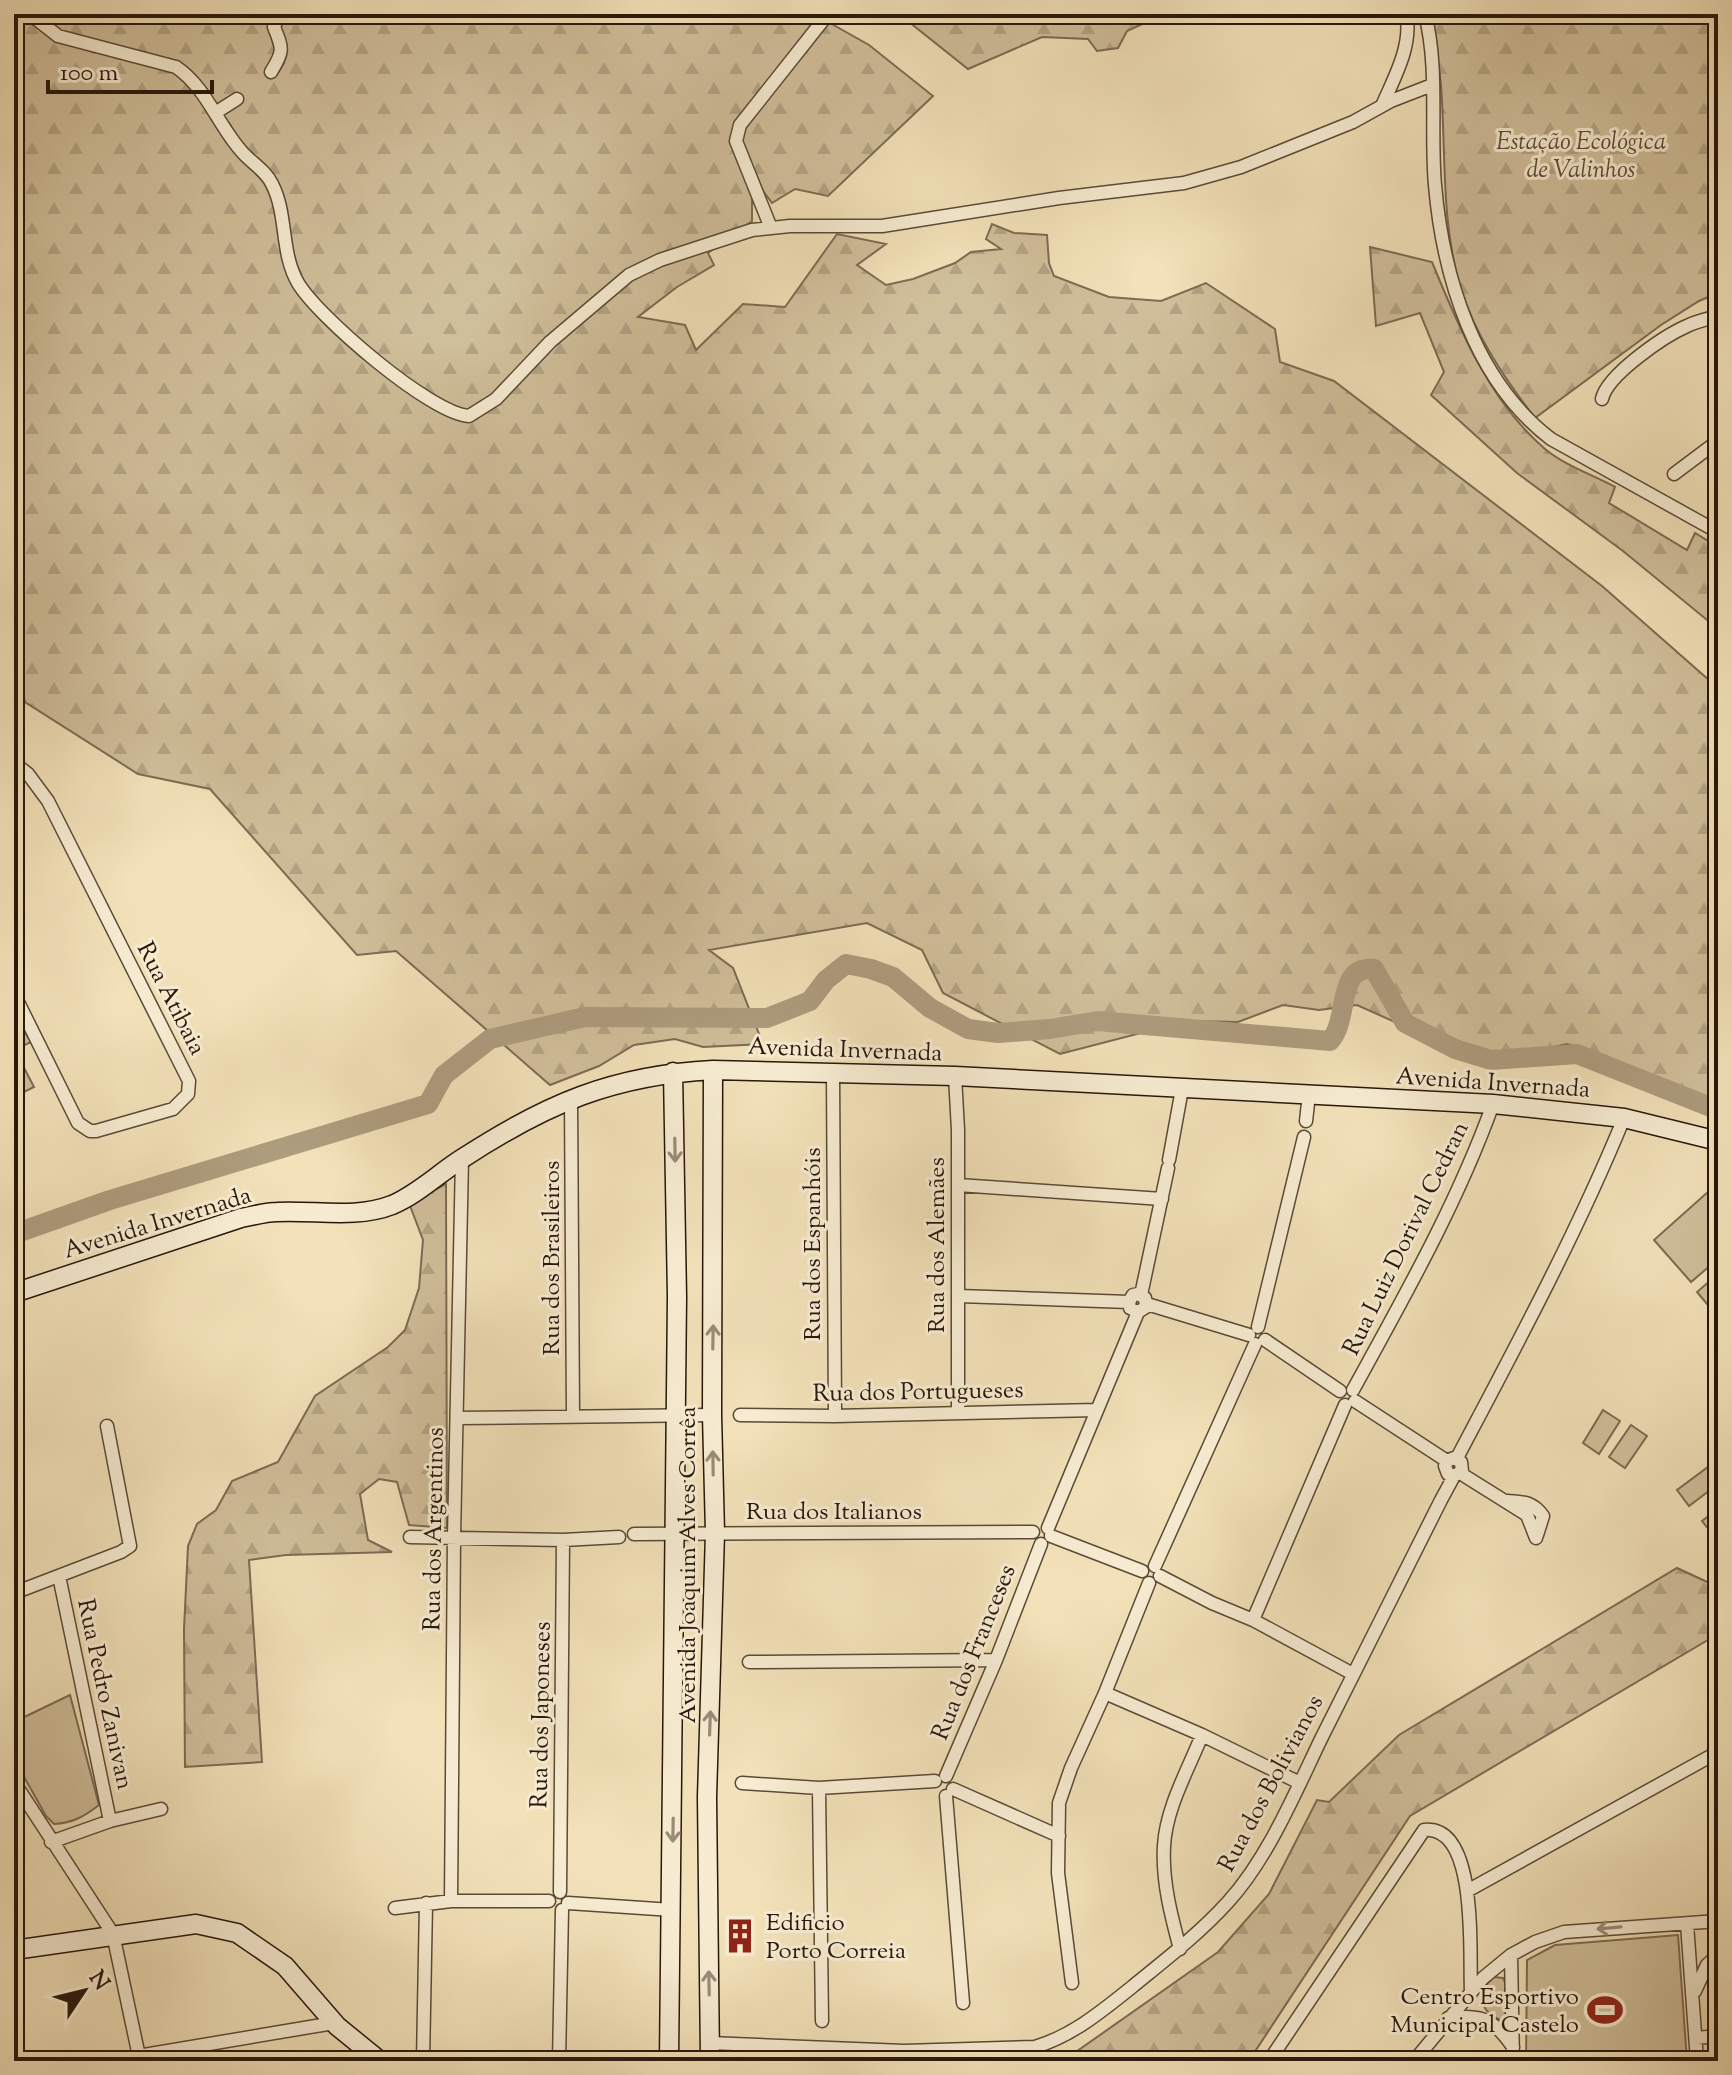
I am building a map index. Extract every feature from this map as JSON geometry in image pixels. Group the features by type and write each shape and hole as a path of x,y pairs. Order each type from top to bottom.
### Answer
{"main road":[{"name":"Avenida Invernada","path":"14,1293 241,1218 275,1212 368,1212 410,1196 514,1127 571,1098 626,1080 673,1072 713,1070 955,1076 1493,1104 1624,1118 1718,1141"},
{"name":"Avenida Joaquim Alves Corrêa","path":"710,2052 707,1797 715,1533 712,1415 713,1070"},
{"name":"Avenida Joaquim Alves Corrêa","path":"669,2061 676,1534 673,1072"},
{"path":"674,1789 684,1781 696,1780 707,1797"},
{"path":"672,1910 707,1902"},
{"path":"14,1950 196,1924 237,1933 285,1966 334,2023 370,2057"}],"street":[{"path":"30,14 58,36 176,67 189,76 242,152 273,184 287,260 299,286 325,316 401,381 460,416 469,416 496,399 550,342 629,275 660,260 752,230 882,226 1059,198 1184,183 1241,167 1353,122 1432,85"},
{"path":"271,72 281,56 282,47 274,27 279,14"},
{"path":"771,228 736,141 740,125 828,14"},
{"path":"1382,106 1404,49 1408,23 1406,14"},
{"path":"1425,14 1432,85 1434,184 1450,273 1475,341 1500,387 1528,422 1551,439 1718,532"},
{"path":"215,113 237,99"},
{"path":"1602,399 1612,379 1669,336 1718,316"},
{"path":"1674,474 1718,441"},
{"name":"Rua Atibaia","path":"14,763 28,774 48,801 189,1081 188,1094 173,1109 96,1131 85,1128 78,1123 14,994"},
{"name":"Rua dos Espanhóis","path":"833,1072 835,1416"},
{"name":"Rua dos Alemães","path":"955,1076 958,1413"},
{"name":"Rua dos Franceses","path":"941,1779 996,1660 1043,1535 1139,1303 1182,1089"},
{"path":"1306,1121 1309,1094"},
{"name":"Rua dos Brasileiros","path":"571,1098 573,1417"},
{"name":"Rua Luiz Dorival Cedran","path":"1253,1620 1348,1397 1422,1263 1477,1148 1493,1104"},
{"path":"1508,1501 1446,1471 1538,1304 1624,1118"},
{"path":"1072,1983 1058,1873 1059,1803 1071,1768 1257,1337 1304,1137"},
{"name":"Rua dos Argentinos","path":"451,1901 462,1159"},
{"path":"958,1185 1162,1199"},
{"path":"959,1296 1139,1303 1257,1337 1452,1460"},
{"name":"Rua dos Portugueses","path":"740,1415 1096,1410"},
{"path":"457,1418 712,1415"},
{"path":"14,1593 130,1546 107,1426"},
{"name":"Rua dos Bolivianos","path":"710,2052 903,2056 1035,2047 1077,2028 1180,1949 1227,1903 1252,1871 1457,1474"},
{"name":"Rua dos Italianos","path":"634,1534 1043,1535 1142,1571 1144,1580 1154,1575"},
{"path":"410,1537 563,1540 619,1537"},
{"name":"Rua dos Japoneses","path":"560,1892 563,1540"},
{"path":"1154,1575 1253,1620 1353,1674"},
{"name":"Rua Pedro Zanivan","path":"59,1576 110,1821"},
{"path":"749,1662 996,1660"},
{"path":"1105,1693 1202,1735 1300,1783"},
{"path":"1180,1949 1170,1914 1164,1843 1172,1806 1202,1735"},
{"path":"1467,1891 1718,1752"},
{"path":"941,1779 935,1791 950,1793 1059,1836"},
{"path":"742,1783 819,1788 952,1780 950,1793 963,2003"},
{"path":"14,1782 113,1934 139,2059"},
{"path":"819,1788 822,2021"},
{"path":"51,1842 110,1821 161,1809"},
{"path":"1269,2061 1424,1830 1437,1829 1441,1832 1456,1850 1466,1875 1471,1991"},
{"path":"549,1901 554,1893 560,1892 567,1897 559,2061"},
{"path":"395,1908 451,1901 549,1901"},
{"path":"549,1901 553,1909 672,1910"},
{"path":"423,2061 426,1903"},
{"path":"1414,2061 1471,1991 1511,1955 1535,1942 1564,1932 1718,1921"},
{"path":"1687,1924 1697,2061"},
{"path":"1511,1955 1513,2054"},
{"path":"1694,1994 1707,1965 1718,1955"},
{"path":"1448,2018 1482,2017 1502,2032 1513,2054"},
{"path":"108,2061 139,2059 334,2023"},
{"path":"1696,2038 1718,2036"}],"green space":[{"path":"14,14 814,14 869,45 933,96 828,196 795,189 772,203 760,187 752,190 752,221 708,253 714,265 677,287 638,317 685,325 696,350 743,304 785,307 837,234 886,244 857,265 886,285 913,279 955,263 971,252 1001,249 986,239 992,224 1014,233 1047,235 1049,263 1054,276 1109,297 1161,301 1206,283 1275,329 1280,362 1334,381 1602,586 1718,688 1718,1116 1606,1056 1567,1044 1484,1062 1357,1005 1319,1010 1283,1005 1238,1022 1187,1021 1060,1054 943,993 922,950 867,923 709,950 733,968 763,1044 703,1047 675,1039 634,1045 599,1066 550,1085 396,951 357,955 210,789 138,774 25,702 14,657 14,491 20,456 14,454"},
{"path":"899,14 1164,14 1127,31 1118,48 1097,51 1088,39 1042,37 968,69"},
{"name":"Estação Ecológica de Valinhos","path":"1431,14 1718,14 1718,293 1661,325 1535,418 1492,355 1474,322 1460,286 1447,212 1441,86"},
{"path":"1370,247 1432,262 1465,338 1492,386 1525,430 1545,449 1615,487 1609,503 1687,550 1695,533 1718,547 1718,629 1623,551 1517,473 1431,395 1444,372 1420,313 1376,326"},
{"path":"14,1015 31,1042 14,1050"},
{"path":"18,1056 34,1087 22,1093 14,1078 14,1058"},
{"path":"1718,1183 1718,1259 1691,1282 1654,1240"},
{"path":"446,1184 447,1528 409,1525 397,1482 379,1479 360,1494 368,1540 392,1552 286,1555 249,1560 262,1762 185,1767 184,1629 188,1546 197,1524 216,1510 232,1481 278,1462 315,1396 388,1347 405,1330 419,1288 423,1240 409,1203"},
{"path":"1718,1274 1718,1317 1697,1292"},
{"path":"1603,1410 1620,1421 1599,1454 1583,1443"},
{"path":"1631,1425 1647,1436 1625,1468 1609,1457"},
{"path":"1708,1467 1718,1484 1689,1506 1677,1490"},
{"path":"1718,1509 1718,1533 1714,1536 1702,1521"},
{"path":"1677,1568 1718,1587 1718,1634 1410,1816 1252,2056 1228,2061 1063,2061 1218,1952 1269,1894 1317,1800 1329,1802 1399,1735"},
{"path":"70,1695 99,1805 78,1818 54,1824 46,1816 14,1759 14,1722"},
{"name":"Centro Esportivo Municipal Castelo","path":"1678,1935 1687,2061 1526,2061 1527,1960 1555,1945"},
{"path":"1494,1977 1503,1978 1505,1982 1506,2022 1497,2019 1483,2003 1484,1990"},
{"path":"725,2053 875,2059 876,2061 722,2061"}],"waterway":[{"path":"14,1234 110,1200 428,1104 444,1075 490,1039 585,1017 767,1018 810,1001 826,980 846,964 893,977 930,1008 968,1029 998,1033 1098,1021 1330,1041 1340,1020 1348,984 1362,970 1374,969 1405,1023 1455,1049 1491,1060 1577,1054 1718,1110"}],"place":[{"name":"Edificio Porto Correia","path":"740,1936"},
{"name":"Centro Esportivo Municipal Castelo","path":"1605,2010"}]}
